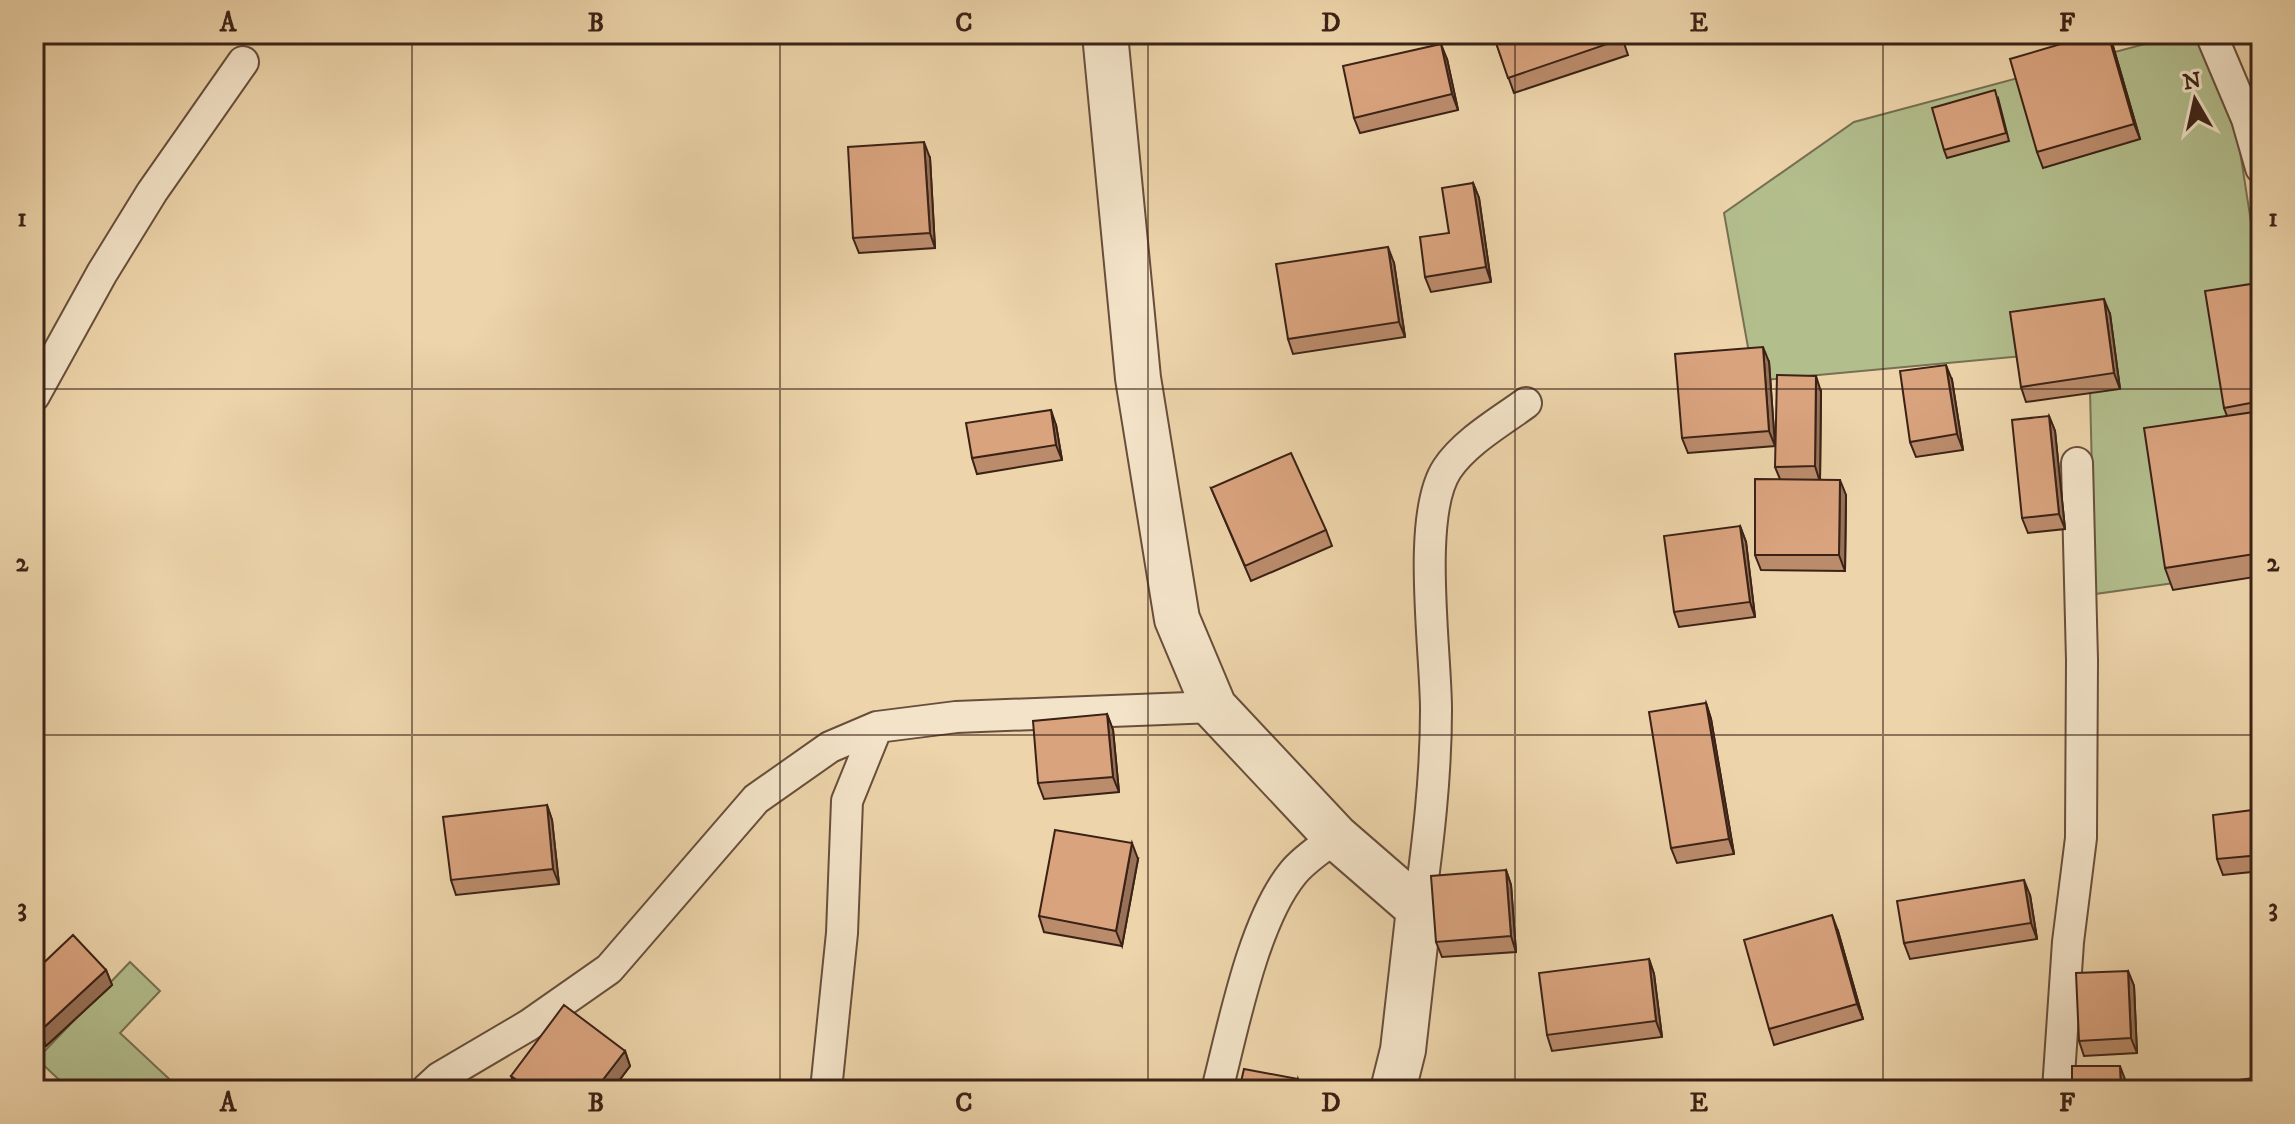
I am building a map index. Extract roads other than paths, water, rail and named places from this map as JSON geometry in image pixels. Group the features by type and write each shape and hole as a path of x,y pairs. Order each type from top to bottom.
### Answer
{"street":[{"path":"1105,34 1138,378 1177,619 1214,707 1336,837 1419,909 1403,1050 1393,1090"}],"lane":[{"path":"2211,34 2247,119 2261,168"},
{"path":"34,396 118,246 243,62"},
{"path":"1419,909 1433,804 1436,709 1432,511 1447,470 1487,431 1526,403"},
{"path":"2058,1090 2068,942 2081,838 2082,660 2077,463"},
{"path":"426,1090 439,1078 529,1025 609,969 756,799 830,747 877,727 956,717 1214,707"},
{"path":"826,1090 842,933 847,801 877,727"},
{"path":"1217,1090 1243,991 1269,915 1293,873 1336,837"}]}
